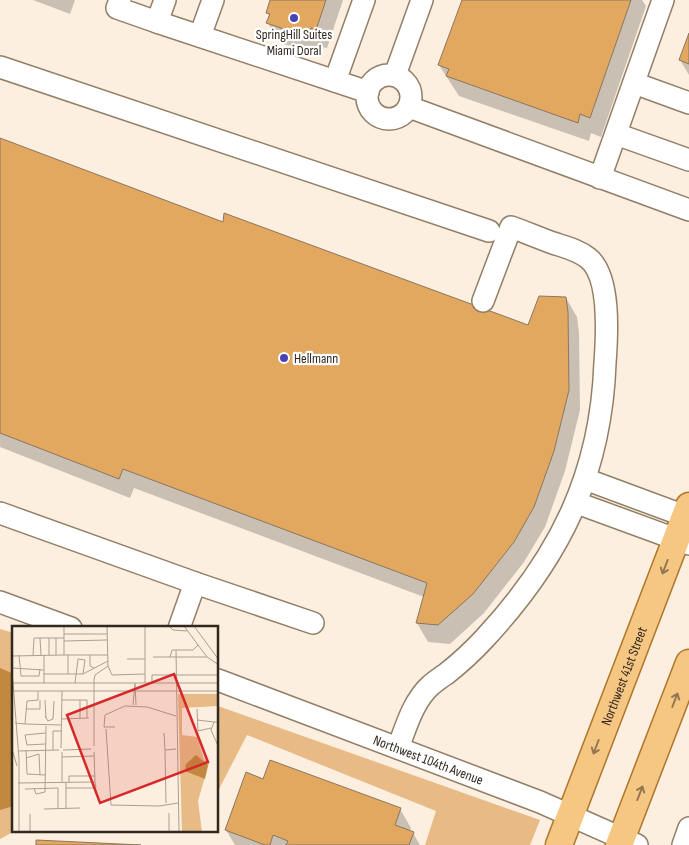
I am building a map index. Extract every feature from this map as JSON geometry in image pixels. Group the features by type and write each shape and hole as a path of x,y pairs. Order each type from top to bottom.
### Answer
{"main road":[{"name":"Northwest 41st Street","path":"559,845 682,543 688,513"},
{"path":"626,843 688,667"}],"street":[{"path":"120,0 117,8 368,92"},
{"path":"157,22 165,0"},
{"path":"200,36 212,0"},
{"path":"335,81 364,0"},
{"path":"395,75 422,0"},
{"path":"600,178 663,0"},
{"path":"0,67 489,231"},
{"path":"389,74 395,75 404,80 410,88 412,97 409,107 406,112 395,119 382,118 376,115 368,105 368,92 373,82 378,78 389,74"},
{"path":"634,83 689,103"},
{"path":"409,107 689,210"},
{"path":"616,134 689,160"},
{"path":"398,748 419,700 430,685 479,644 515,604 536,576 577,503 586,479 599,426 605,371 605,303 601,278 597,268 589,258 578,252 511,227 483,301"},
{"path":"586,479 629,495 688,513"},
{"path":"620,520 629,495"},
{"path":"577,503 682,543"},
{"path":"0,513 313,623"},
{"path":"180,626 195,582"},
{"path":"0,602 66,626"},
{"name":"Northwest 104th Avenue","path":"219,680 540,802 626,843"},
{"path":"682,845 689,828"}],"shaded area":[{"path":"0,629 12,632 13,832 0,839"},
{"path":"0,668 12,673 12,807 0,810"},
{"path":"219,706 540,820 530,845 425,845 436,811 247,735 219,789"}],"building":[{"name":"SpringHill Suites Miami Doral","path":"270,0 326,0 316,30 311,28 308,37 266,23 270,14 266,13"},
{"path":"462,0 631,0 590,118 580,114 578,123 446,76 449,69 438,65"},
{"path":"689,33 689,64 679,60"},
{"name":"Hellmann","path":"0,138 223,222 224,213 528,325 539,296 566,297 568,312 569,390 554,451 534,507 514,542 473,594 438,625 416,623 427,583 123,469 119,479 0,433"},
{"path":"270,760 401,808 395,825 414,832 409,845 286,845 288,841 273,835 270,845 265,845 225,830 246,772 263,779"},
{"path":"36,840 141,845 36,845"}],"place":[{"name":"SpringHill Suites Miami Doral","path":"294,18"},
{"name":"Hellmann","path":"284,358"}]}
